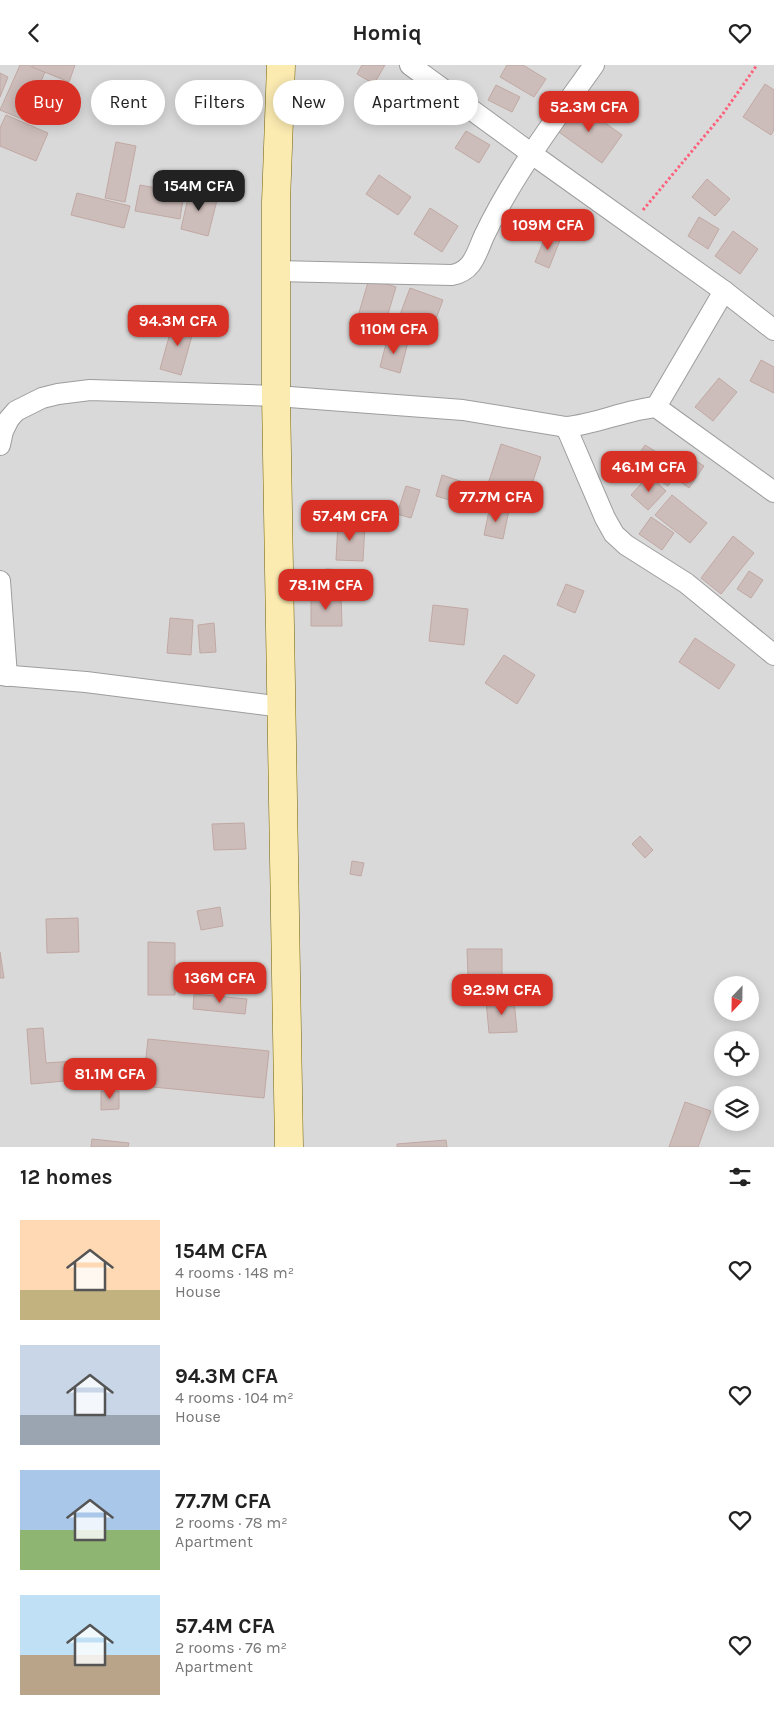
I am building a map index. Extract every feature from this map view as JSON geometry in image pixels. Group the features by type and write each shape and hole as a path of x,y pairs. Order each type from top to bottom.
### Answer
{"street":[{"path":"281,65 276,202 276,396 290,1147"},
{"path":"276,271 452,275 462,273 470,266 497,209 532,154 594,65"},
{"path":"416,67 532,154 724,291 774,330"},
{"path":"656,407 724,291"},
{"path":"0,445 6,425 16,411 42,398 90,390 276,396 463,410 566,427 583,425 644,408 656,407 774,492"},
{"path":"566,427 614,535 626,545 676,575 774,655"},
{"path":"0,581 3,675 86,682 282,707"}],"path":[{"path":"630,224 658,195 722,115 757,65"}],"shaded area":[{"path":"0,65 774,65 774,1147 0,1147"}],"building":[{"path":"20,65 28,65 45,72 42,80 15,80 15,116 0,110"},
{"path":"32,65 75,65 70,80 64,80 32,67"},
{"path":"362,65 385,65 376,80 367,80 357,74"},
{"path":"507,65 523,65 546,79 534,97 500,77"},
{"path":"0,73 8,77 0,97"},
{"path":"765,84 774,90 774,130 771,135 743,117"},
{"path":"496,85 520,97 512,112 488,100"},
{"path":"576,102 622,135 602,163 556,130"},
{"path":"6,115 15,119 15,125 29,125 48,133 36,161 0,146 0,128"},
{"path":"466,131 490,145 479,163 455,148"},
{"path":"116,142 136,146 125,202 105,198"},
{"path":"379,175 411,197 398,215 366,194"},
{"path":"707,179 730,199 715,216 692,197"},
{"path":"140,185 184,193 180,219 135,211"},
{"path":"190,189 218,196 208,236 181,229"},
{"path":"77,193 130,206 124,228 71,215"},
{"path":"430,208 458,226 442,252 414,234"},
{"path":"699,217 719,229 708,249 688,236"},
{"path":"733,231 758,249 740,274 715,256"},
{"path":"546,235 560,240 549,268 535,262"},
{"path":"369,279 396,287 382,334 355,326"},
{"path":"410,288 443,300 428,340 395,328"},
{"path":"174,319 195,325 181,375 160,369"},
{"path":"388,336 408,342 400,373 380,367"},
{"path":"761,360 774,367 774,393 750,381"},
{"path":"719,378 737,392 713,421 695,407"},
{"path":"501,444 541,457 529,493 489,481"},
{"path":"645,445 681,467 668,486 633,463"},
{"path":"693,459 704,466 689,488 678,480"},
{"path":"442,475 466,483 460,503 436,496"},
{"path":"649,475 666,491 648,510 631,495"},
{"path":"406,486 420,490 411,518 397,514"},
{"path":"672,495 707,523 690,543 655,515"},
{"path":"490,506 509,510 503,539 484,535"},
{"path":"651,517 674,533 662,550 639,534"},
{"path":"338,523 365,524 363,561 336,560"},
{"path":"733,536 754,553 721,594 701,578"},
{"path":"326,569 360,571 358,594 324,591"},
{"path":"749,571 763,580 751,598 737,589"},
{"path":"566,584 584,591 575,613 557,605"},
{"path":"311,595 341,595 342,626 311,626"},
{"path":"433,605 468,609 464,645 429,641"},
{"path":"170,618 193,620 191,655 167,653"},
{"path":"214,623 216,652 200,653 198,625"},
{"path":"695,638 735,665 719,689 679,662"},
{"path":"504,655 535,675 517,704 485,683"},
{"path":"244,823 246,849 214,850 212,824"},
{"path":"640,836 653,850 645,858 632,844"},
{"path":"352,861 364,863 361,876 350,874"},
{"path":"220,907 223,926 201,930 197,911"},
{"path":"78,918 79,952 47,953 46,919"},
{"path":"148,942 175,943 175,995 148,995"},
{"path":"467,949 502,949 502,976 468,976"},
{"path":"0,952 4,978 0,978"},
{"path":"194,994 247,999 245,1014 193,1009"},
{"path":"514,999 517,1032 489,1033 486,1001"},
{"path":"43,1028 46,1063 74,1061 76,1080 31,1084 27,1029"},
{"path":"148,1039 269,1051 264,1098 143,1086"},
{"path":"101,1091 119,1091 119,1109 101,1110"},
{"path":"685,1102 711,1111 698,1147 669,1147"},
{"path":"92,1139 129,1143 128,1147 91,1147"},
{"path":"446,1140 447,1147 397,1147 397,1144"}]}
